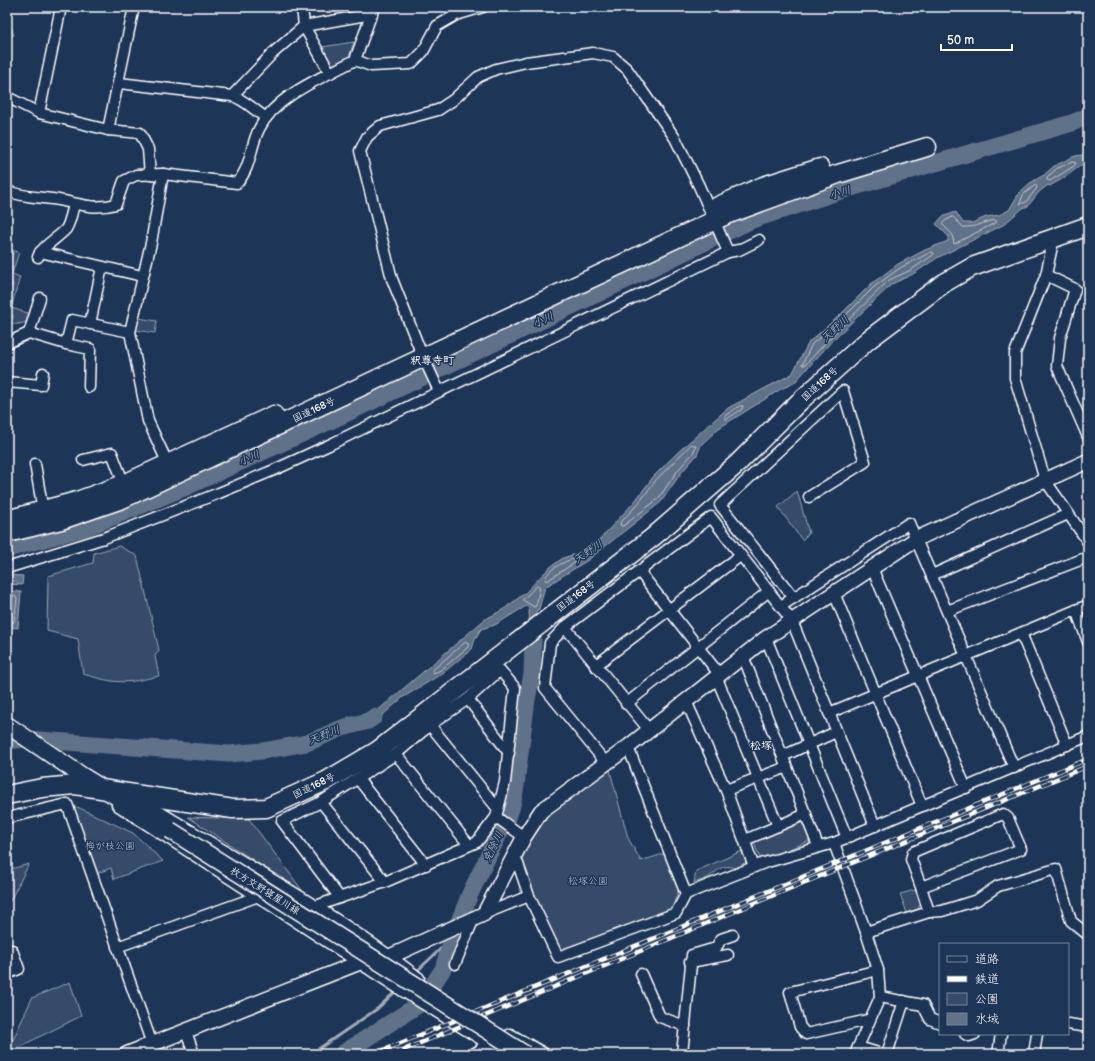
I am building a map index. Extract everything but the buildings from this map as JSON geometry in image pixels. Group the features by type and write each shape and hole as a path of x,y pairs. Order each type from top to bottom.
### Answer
{"highway":[{"name":"国道168号","path":"7,533 61,520 122,499 711,215 763,186 926,142"},
{"name":"国道168号","path":"7,795 42,788 75,785 233,809 266,808 326,781 377,751 653,537 699,498 868,340 915,303 944,283 972,267 1088,226"},
{"name":"国道168号","path":"7,520 43,511 124,484 350,380 423,355"}],"main road":[{"name":"枚方交野寝屋川線","path":"7,725 101,788 525,1054"}],"street":[{"path":"39,113 61,7"},
{"path":"108,130 134,7"},
{"path":"302,7 304,26 330,73"},
{"path":"354,60 371,66 411,64 423,52 437,26 456,14 483,7"},
{"path":"232,96 273,53 304,26 373,10"},
{"path":"7,191 23,197 53,199 102,208 116,204 124,181 136,175 163,174 237,183 244,175 257,132 265,117 294,94 354,60 373,10"},
{"path":"439,391 392,279 360,151 367,136 380,126 438,110 453,100 478,78 492,71 526,62 593,52 613,56 627,69 675,138 728,252"},
{"path":"119,83 232,96 240,99 265,117"},
{"path":"7,97 39,113 108,130 140,133 148,149 150,175"},
{"path":"163,174 151,242 130,332 148,421 168,464"},
{"path":"74,204 67,227 56,240 39,254 142,276"},
{"path":"1054,237 1046,275 1015,353 1016,378 1045,480 1088,542"},
{"path":"7,568 104,538 219,493 329,445 728,252 739,250 759,240"},
{"path":"90,324 102,267"},
{"path":"1046,275 1075,289 1060,338 1057,366 1088,437"},
{"path":"30,333 40,298"},
{"path":"66,344 72,320 130,332"},
{"path":"7,343 30,333 66,344 90,349 89,387"},
{"path":"7,382 42,385 43,373"},
{"path":"794,598 720,505 843,391 865,462 809,497"},
{"path":"83,460 112,453 124,484"},
{"path":"455,964 476,918 515,855 519,834 541,811 628,747 717,675 766,638 916,539 1088,461"},
{"path":"35,464 43,511"},
{"path":"932,575 1068,514"},
{"path":"606,763 545,688 550,643 565,627 711,518 792,621 875,826"},
{"path":"780,606 909,522 1014,768"},
{"path":"595,666 740,556"},
{"path":"947,611 1088,556"},
{"path":"872,568 966,788"},
{"path":"640,572 717,675 778,826"},
{"path":"626,704 769,591"},
{"path":"834,593 922,806"},
{"path":"829,713 1088,605"},
{"path":"1076,610 1088,642"},
{"path":"565,627 595,666 649,730"},
{"path":"1021,632 1066,745"},
{"path":"766,638 847,838"},
{"path":"743,656 818,846"},
{"path":"316,906 340,898 385,882 477,842 497,813 505,782 515,688 500,670 468,699 430,725 396,754 321,802 282,821 340,898"},
{"path":"468,699 509,752"},
{"path":"686,701 726,790 754,868"},
{"path":"430,725 497,813 519,834"},
{"path":"783,756 836,732"},
{"path":"515,855 529,896 558,957 676,913 686,894 754,868 818,846 834,843 847,838 1088,736"},
{"path":"628,747 686,894"},
{"path":"396,754 469,845"},
{"path":"726,790 787,767"},
{"path":"358,779 426,865"},
{"path":"101,788 118,807 360,962 405,993 502,1052"},
{"path":"101,788 147,804 316,906 391,956 419,978 405,993"},
{"path":"321,802 385,882"},
{"path":"7,818 67,804 152,1044"},
{"path":"745,840 806,814"},
{"path":"921,887 1021,849 1008,818 1003,814 913,852 911,859 929,912"},
{"path":"834,843 878,970 880,997 868,1020 857,1050 882,1054"},
{"path":"866,932 929,912 942,911 977,900 998,886 1056,869 1071,921 1088,936"},
{"path":"118,947 256,896"},
{"path":"136,1052 152,1044 186,1032 360,962 391,956 443,932 529,896"},
{"path":"682,1054 692,954 716,948 721,940 733,935"},
{"path":"7,952 12,950 19,969 7,974"},
{"path":"690,962 728,955"},
{"path":"868,1020 806,1034 800,1027 790,992 878,970"},
{"path":"641,974 660,1017 685,1026"},
{"path":"880,997 923,1005 930,1018 939,1022"},
{"path":"887,1054 904,1001"},
{"path":"1069,1024 1088,1027"},
{"path":"186,1032 194,1054"},
{"path":"510,1034 545,1054"},
{"path":"998,1054 1001,1035"},
{"path":"1034,1054 1037,1035"},
{"path":"473,1054 480,1050 486,1042"}],"green space":[{"path":"7,16 14,35 7,38"},
{"path":"354,42 348,59 330,68 322,47"},
{"path":"7,249 19,252 12,274 20,277 11,308 31,314 29,321 18,324 7,322"},
{"path":"138,318 157,321 155,333 136,330"},
{"path":"797,491 809,533 802,540 778,507"},
{"path":"119,546 137,556 159,650 155,656 159,676 129,682 104,680 83,674 78,639 47,631 48,576 93,563 94,553"},
{"name":"松塚公園","path":"609,767 628,838 641,861 666,853 679,889 671,911 558,951 531,891 519,856 547,811"},
{"name":"梅が枝公園","path":"71,804 133,833 163,861 114,879 111,868 95,874"},
{"path":"188,817 249,819 302,890 300,891"},
{"path":"804,820 812,840 761,860 753,841"},
{"path":"742,851 746,862 737,868 721,868 707,878 694,883 696,871"},
{"path":"29,864 8,905 7,905 7,870"},
{"path":"915,890 921,903 918,909 907,913 900,894"},
{"path":"70,982 81,1016 7,1053 32,998"}],"water":[{"path":"1088,154 1088,165 1081,165 1067,176 1050,186 1048,185 1039,192 1028,206 1023,208 1003,225 937,258 913,274 892,284 834,339 794,383 781,389 719,428 701,445 697,455 681,473 661,502 588,560 545,587 539,609 536,612 535,653 531,667 529,609 526,606 495,625 481,629 475,639 472,649 443,673 402,698 375,722 355,730 348,717 360,719 370,717 484,620 504,609 525,593 549,568 563,558 578,553 601,538 635,501 653,477 679,451 728,408 792,374 809,342 839,316 871,284 898,264 925,250 948,241 948,236 936,224 942,217 956,212 963,223 972,223 986,217 999,215 1009,210 1019,193 1030,183 1044,175 1054,166 1075,156"},
{"path":"9,575 23,576 22,585 8,584"},
{"path":"7,591 21,592 18,628 7,627"}],"waterway":[{"name":"小川","path":"7,549 88,527 184,488 341,416 752,220 847,189 1072,123 1088,116"},
{"name":"免除川","path":"342,1054 421,1003 443,969 453,937 470,894 511,809 515,792 527,699 532,674 533,641"},
{"name":"天野川","path":"7,741 26,739 229,754 262,751 307,743 342,728 368,721 374,717"},
{"path":"415,973 453,937"},
{"path":"311,1054 377,1009 398,989"}],"railway":[{"path":"374,1054 1088,759"},
{"path":"394,1054 774,895 1088,766"}],"district":[{"name":"釈尊寺町","path":"432,360"},
{"name":"松塚","path":"761,745"}]}
